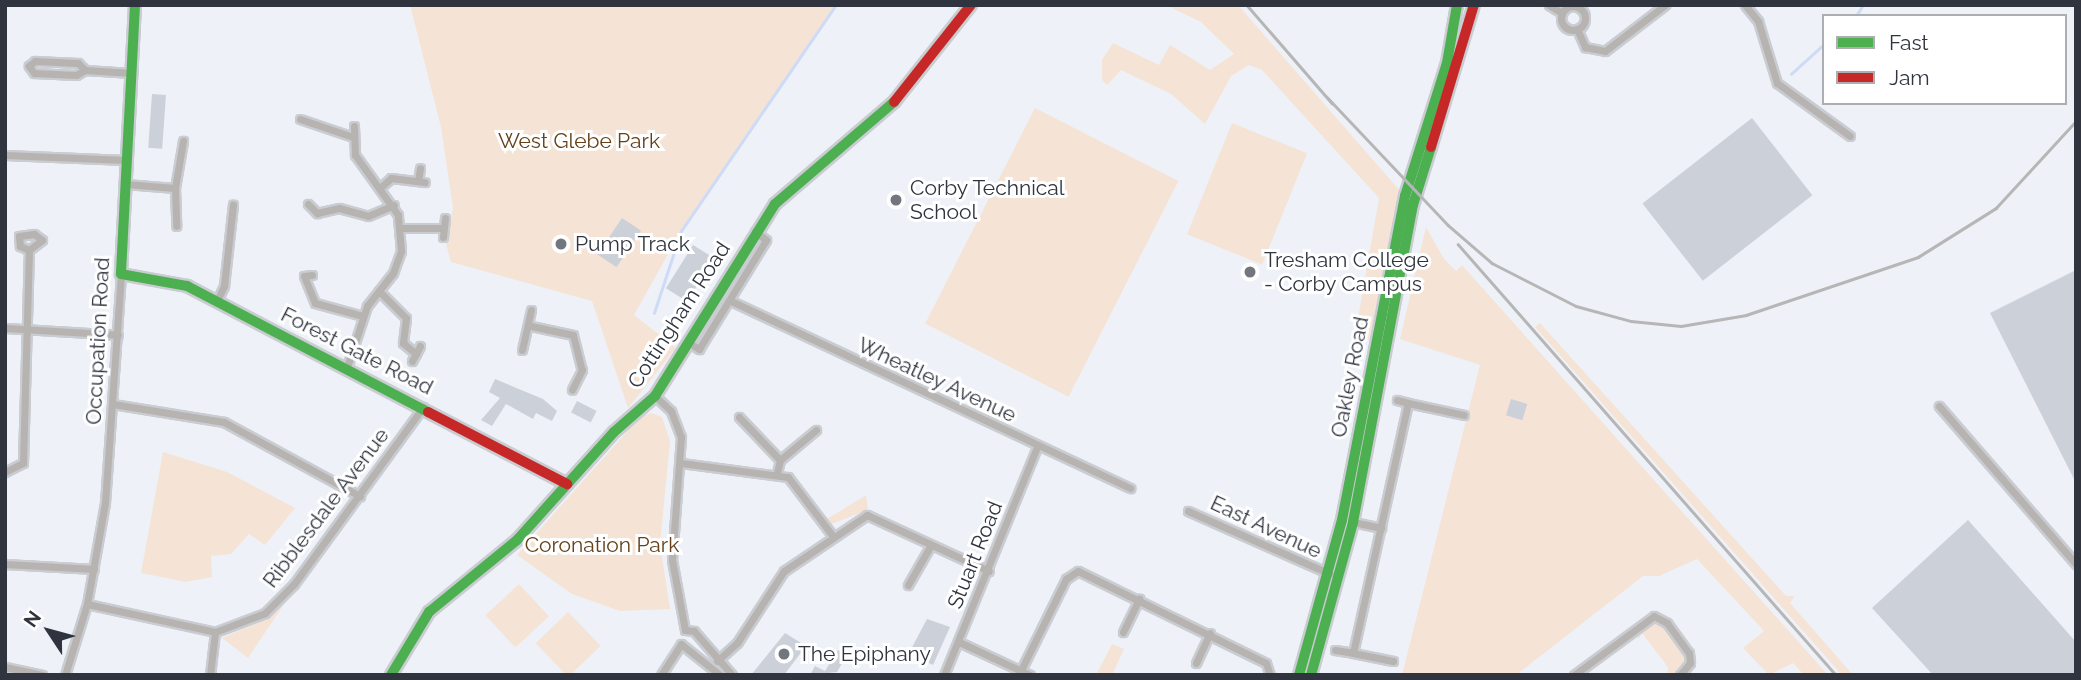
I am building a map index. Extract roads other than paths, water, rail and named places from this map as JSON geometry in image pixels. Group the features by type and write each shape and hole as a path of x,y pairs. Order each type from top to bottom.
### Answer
{"main road":[{"name":"Occupation Road","path":"121,274 135,5"},
{"name":"Cottingham Road","path":"391,675 429,612 517,540 567,484 655,396 755,231 794,184 901,96 971,5"},
{"name":"Oakley Road","path":"1311,675 1353,522 1413,205 1474,5"},
{"name":"Oakley Road","path":"1299,675 1330,575 1397,229 1460,8"},
{"name":"Forest Gate Road","path":"121,274 167,279 217,301 567,484"}],"street":[{"path":"1549,5 1562,13 1564,26 1577,29"},
{"path":"1577,29 1585,47 1605,51 1665,5"},
{"path":"1745,5 1758,21 1777,83 1850,136"},
{"path":"1562,13 1579,7 1584,21 1577,29"},
{"path":"85,70 76,75 34,73 29,66 35,61 67,63 85,70 132,73"},
{"path":"300,119 353,137"},
{"path":"309,131 311,122"},
{"path":"347,367 363,316 401,251 401,228 394,205 355,155 354,126"},
{"path":"176,226 175,188 183,141"},
{"path":"5,155 126,160"},
{"path":"381,187 391,178 421,182 420,168"},
{"path":"125,184 175,188"},
{"path":"217,301 224,286 233,204"},
{"path":"308,204 317,214 339,208 368,216 394,205"},
{"path":"443,237 445,218"},
{"path":"401,228 443,228"},
{"path":"694,346 699,349 731,301 766,240 755,231"},
{"path":"5,472 23,463 29,329 29,250"},
{"name":"Occupation Road","path":"65,675 87,604 94,569 113,404 121,274"},
{"path":"312,275 304,276 314,303 363,316"},
{"path":"379,291 406,318 403,342 416,353"},
{"name":"Wheatley Avenue","path":"731,301 1037,447 1130,488"},
{"path":"523,350 531,326 531,310"},
{"path":"531,326 573,335 582,370 572,390"},
{"path":"5,328 118,335"},
{"path":"655,396 677,423 681,463 673,560 685,630 683,646 661,675"},
{"path":"1397,400 1464,415"},
{"path":"1353,653 1408,403"},
{"path":"113,404 224,422 360,496"},
{"path":"1939,406 2076,564"},
{"name":"Ribblesdale Avenue","path":"87,604 215,632 244,625 279,602 360,496 423,407"},
{"path":"739,418 780,460"},
{"path":"777,473 780,460 805,447 816,430"},
{"name":"Stuart Road","path":"944,675 989,571 1037,447"},
{"path":"681,463 777,473 800,486 832,535"},
{"name":"East Avenue","path":"1188,511 1330,575"},
{"path":"717,661 737,643 784,571 832,535 867,515 989,571"},
{"path":"1353,522 1381,528"},
{"path":"908,585 931,545"},
{"path":"5,564 94,569"},
{"path":"1021,670 1069,574 1084,571 1266,663 1270,675"},
{"path":"1123,632 1139,599"},
{"path":"1574,675 1654,615 1667,623 1689,653 1690,663 1680,675"},
{"path":"685,630 698,636 717,661 732,675"},
{"path":"210,675 215,632"},
{"path":"1196,663 1210,634"},
{"path":"683,646 696,645 698,636"},
{"path":"959,642 1030,675"},
{"path":"683,646 720,675"},
{"path":"1335,650 1392,661"},
{"path":"5,667 42,675"}],"waterway":[{"path":"654,313 681,231 836,5"},
{"path":"1857,14 1863,5"},
{"path":"1791,74 1822,46"}],"railway":[{"path":"1247,5 1332,103"},
{"path":"1327,97 1448,225 1492,263 1576,306 1631,321 1681,326 1746,315 1918,257 1996,208 2076,121"},
{"path":"1458,244 1836,675"}],"place":[{"name":"Corby Technical School","path":"896,200"},
{"name":"Pump Track","path":"561,244"},
{"name":"Tresham College - Corby Campus","path":"1250,272"},
{"name":"The Epiphany","path":"784,654"}],"park label":[{"name":"West Glebe Park","path":"579,141"},
{"name":"Coronation Park","path":"602,545"}]}
